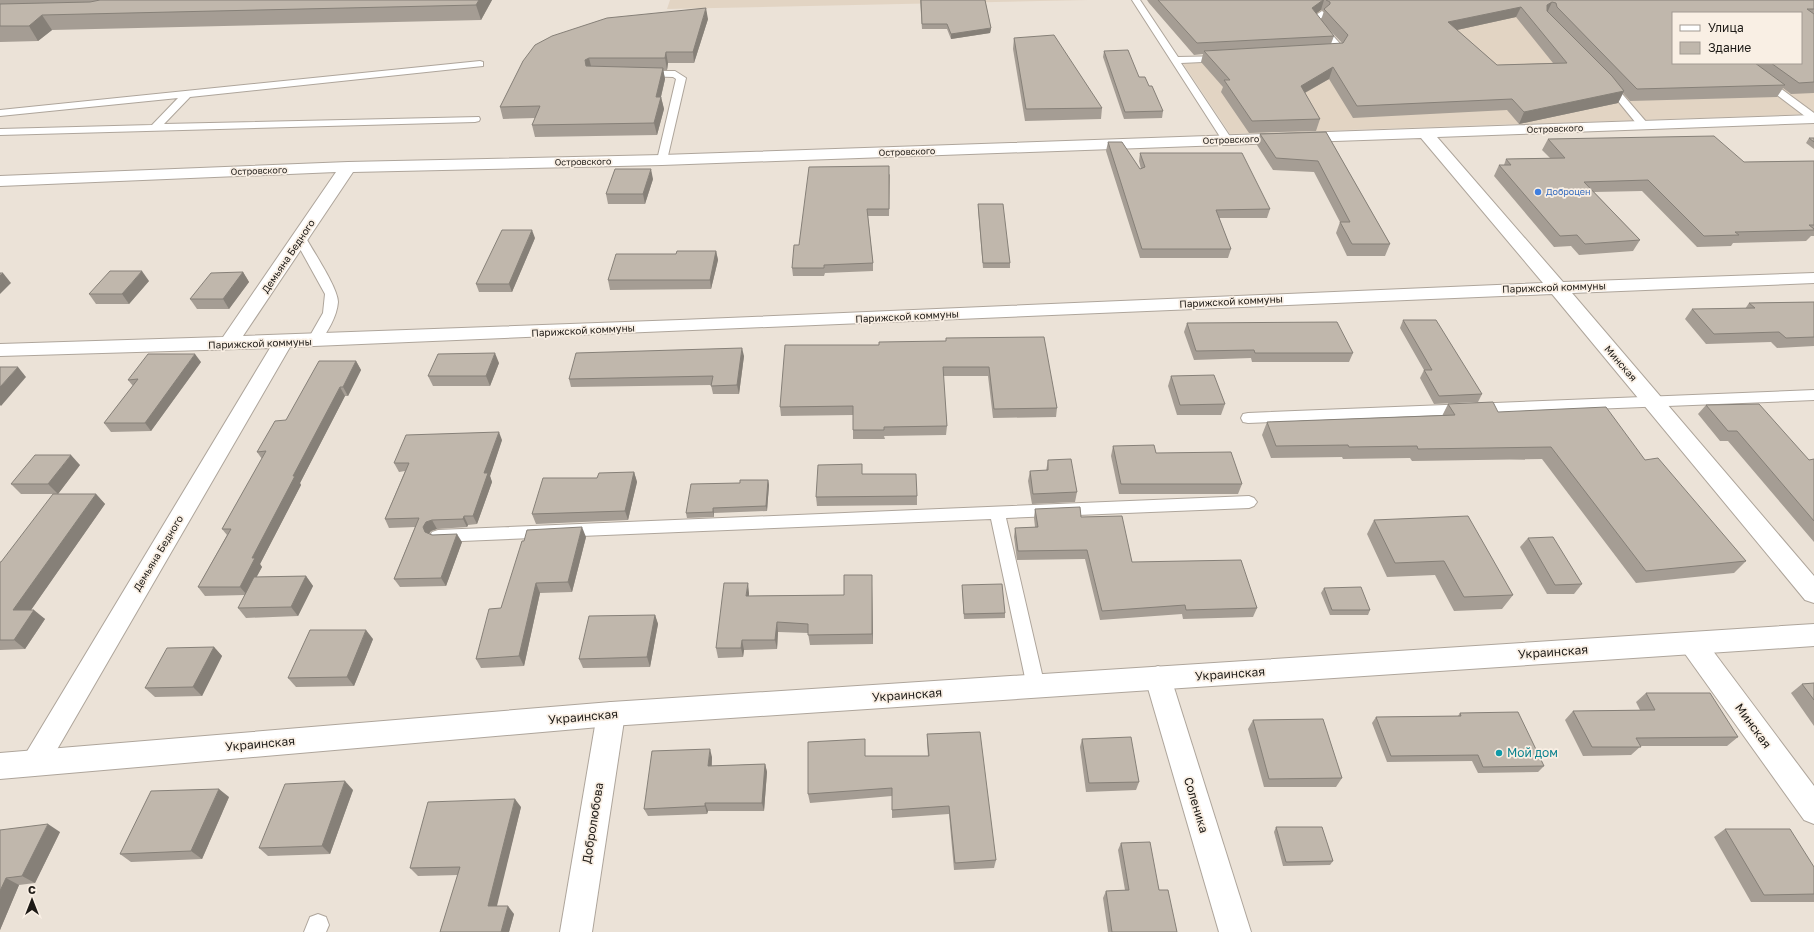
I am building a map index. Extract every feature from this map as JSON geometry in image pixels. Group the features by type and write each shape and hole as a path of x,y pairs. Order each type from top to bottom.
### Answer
{"street":[{"name":"Островского","path":"0,181 348,167 662,160 1814,119"},
{"name":"Минская","path":"1426,134 1814,593"},
{"name":"Демьяна Бедного","path":"228,344 348,167"},
{"name":"Парижской коммуны","path":"0,350 283,343 1556,287 1814,278"},
{"name":"Демьяна Бедного","path":"34,763 283,343"},
{"name":"Украинская","path":"0,766 611,714 1814,635"},
{"name":"Минская","path":"1692,643 1814,810"},
{"name":"Соленика","path":"1158,678 1235,932"},
{"name":"Добролюбова","path":"576,932 611,714"}],"lane":[{"path":"1136,0 1228,140"},
{"path":"1318,52 1336,51 1338,47 1314,19 1322,14"},
{"path":"1176,60 1231,57"},
{"path":"0,113 480,64"},
{"path":"1741,64 1814,119"},
{"path":"631,74 675,74 681,76 662,160"},
{"path":"1599,74 1644,126"},
{"path":"155,128 187,94"},
{"path":"0,132 475,119"},
{"path":"300,238 331,294 332,300 330,312 314,341"},
{"path":"1248,418 1814,395"},
{"path":"437,536 1249,502"},
{"path":"997,512 1036,686"}],"shaded area":[{"path":"670,0 1088,0 667,9"},
{"path":"1616,0 1814,0 1814,114 1230,134 1182,62 1328,55 1439,32 1305,33 1266,9"}],"building":[{"path":"100,0 479,0 476,5 42,15 29,26 0,26 0,4 90,2"},
{"path":"921,0 985,0 991,28 951,34 947,24 922,24"},
{"path":"1158,0 1323,0 1312,8 1334,36 1197,43"},
{"path":"1326,0 1814,0 1814,9 1807,9 1814,14 1814,82 1799,83 1772,64 1802,64 1802,12 1672,12 1672,64 1756,64 1785,85 1637,89 1557,7 1556,3 1552,2 1547,5 1547,11 1612,76 1624,91 1524,112 1512,99 1357,106 1333,67 1301,86 1320,119 1252,121 1224,80 1230,80 1204,51 1343,43 1348,35 1324,9 1330,4 1330,2","holes":["1521,7 1567,63 1497,65 1448,22"]},
{"path":"706,8 693,52 666,52 665,58 589,58 585,60 586,66 663,68 656,97 661,97 654,123 532,125 540,106 500,107 523,61 535,45 552,36 607,18"},
{"path":"1054,35 1102,108 1026,109 1014,38"},
{"path":"1128,50 1139,77 1145,77 1149,86 1152,86 1163,111 1125,112 1104,51"},
{"path":"1326,132 1390,244 1352,244 1340,222 1350,222 1318,161 1276,158 1260,134"},
{"path":"1714,136 1744,162 1814,161 1814,225 1809,225 1814,230 1735,232 1739,235 1704,236 1648,180 1584,182 1640,240 1585,244 1577,235 1560,236 1499,165 1511,165 1506,159 1565,158 1548,139"},
{"path":"1108,142 1122,142 1140,169 1145,167 1140,153 1242,153 1270,209 1216,210 1231,249 1142,249"},
{"path":"889,166 889,209 867,209 873,263 824,265 824,268 792,268 794,245 799,245 809,167"},
{"path":"615,169 651,169 643,194 606,194"},
{"path":"978,204 1003,204 1010,263 983,263"},
{"path":"502,230 532,230 509,284 476,284"},
{"path":"677,251 716,251 710,280 608,280 616,254 676,254"},
{"path":"110,271 142,271 122,294 89,294"},
{"path":"243,272 223,299 190,299 211,273"},
{"path":"1814,302 1814,337 1786,338 1779,332 1714,334 1692,309 1755,308 1749,303"},
{"path":"1403,320 1436,320 1482,394 1439,396 1424,370 1432,370"},
{"path":"1337,322 1353,353 1255,353 1254,350 1196,351 1187,323"},
{"path":"1044,337 1057,408 994,409 989,367 943,367 947,426 884,427 884,430 853,430 853,406 780,407 785,345 879,345 879,342 946,341 946,338"},
{"path":"742,348 737,385 711,386 713,376 569,379 576,353"},
{"path":"495,353 486,376 428,376 438,354"},
{"path":"148,354 195,354 145,423 104,423 138,379 128,380"},
{"path":"319,361 356,361 343,387 340,387 293,476 295,476 252,558 255,558 240,587 198,587 231,529 222,529 266,451 257,452 275,421 286,420"},
{"path":"0,367 18,367 0,387"},
{"path":"1214,375 1225,404 1180,405 1171,376"},
{"path":"1493,402 1498,412 1606,407 1645,460 1658,458 1746,561 1646,571 1551,447 1418,449 1417,446 1276,446 1267,422 1455,415 1448,404"},
{"path":"1759,404 1809,460 1814,459 1814,521 1737,431 1728,431 1706,405"},
{"path":"499,432 484,473 488,473 473,516 464,516 463,519 432,520 426,522 423,527 425,532 432,535 457,534 441,578 394,579 419,518 385,519 409,463 394,463 406,435"},
{"path":"1154,445 1156,453 1231,452 1242,484 1121,484 1113,446"},
{"path":"35,455 71,455 48,484 11,484"},
{"path":"1071,459 1077,492 1033,494 1030,471 1048,470 1048,460"},
{"path":"862,464 862,474 916,474 917,496 816,497 818,465"},
{"path":"634,472 625,511 532,514 543,478 597,478 599,473"},
{"path":"740,480 768,480 766,506 713,508 713,512 686,513 691,484 740,483"},
{"path":"53,494 96,494 13,610 34,610 14,640 0,640 0,562"},
{"path":"1080,507 1081,517 1122,516 1132,562 1241,560 1257,608 1186,610 1185,605 1102,611 1087,550 1018,551 1015,528 1038,527 1035,509"},
{"path":"1468,516 1513,595 1464,597 1444,561 1395,563 1374,520"},
{"path":"582,527 568,582 536,583 519,656 476,659 489,609 501,608 522,541 524,541 527,530"},
{"path":"1553,537 1582,584 1555,585 1528,538"},
{"path":"844,575 872,575 872,634 808,635 808,624 777,622 775,640 742,640 741,648 716,648 724,583 748,583 746,596 844,595"},
{"path":"306,576 291,607 238,608 254,577"},
{"path":"1002,584 1005,613 964,614 962,585"},
{"path":"1361,587 1370,610 1332,610 1324,588"},
{"path":"655,615 647,657 579,659 589,616"},
{"path":"310,630 366,630 347,677 288,678"},
{"path":"214,647 193,687 145,688 167,648"},
{"path":"1814,683 1814,700 1802,684"},
{"path":"1646,693 1710,693 1738,737 1636,738 1641,747 1592,747 1573,711 1655,710"},
{"path":"1518,712 1544,766 1483,767 1478,755 1391,756 1376,717 1461,716 1460,713"},
{"path":"1323,719 1342,778 1269,779 1253,720"},
{"path":"980,732 996,860 955,863 949,806 892,810 892,788 808,794 808,742 865,739 865,756 929,756 927,734"},
{"path":"1131,737 1139,782 1089,783 1082,739"},
{"path":"710,749 708,766 765,764 762,803 705,803 705,806 644,809 652,751"},
{"path":"345,781 322,846 259,848 285,784"},
{"path":"219,789 191,851 120,854 151,791"},
{"path":"515,799 488,906 508,906 501,932 440,932 460,867 410,868 428,802"},
{"path":"48,824 22,876 6,878 0,891 0,830"},
{"path":"1276,827 1322,827 1333,861 1286,862"},
{"path":"1725,829 1790,829 1814,867 1814,894 1764,895"},
{"path":"1150,842 1159,890 1168,890 1177,932 1112,932 1106,891 1129,890 1121,843"}],"place":[{"name":"Доброцен","path":"1538,192"},
{"name":"Мой дом","path":"1499,753"}]}
